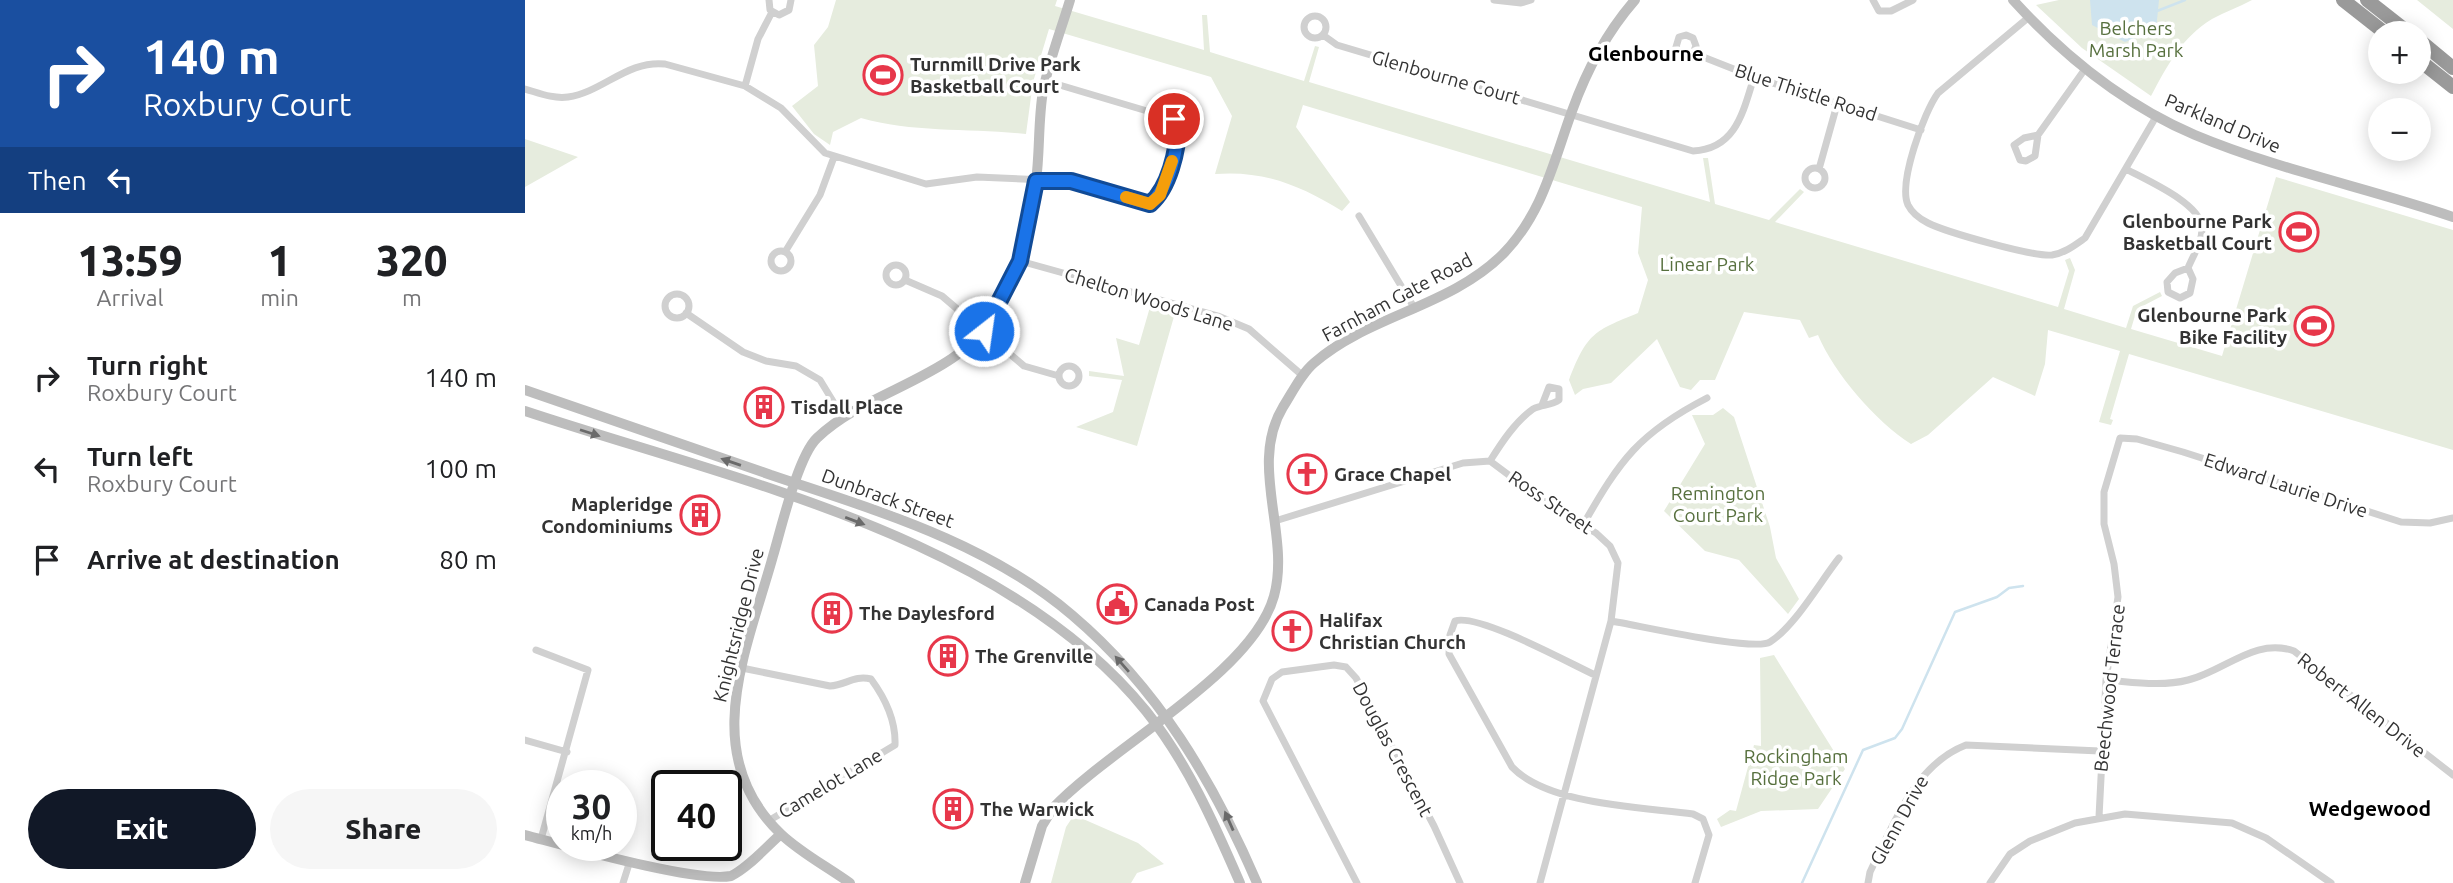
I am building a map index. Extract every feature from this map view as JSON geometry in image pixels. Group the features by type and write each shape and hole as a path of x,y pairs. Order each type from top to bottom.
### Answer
{"highway":[{"path":"2343,0 2370,21"},
{"path":"2367,0 2394,21"},
{"path":"2431,50 2453,68"},
{"path":"2431,70 2453,87"}],"street":[{"path":"745,86 758,39 772,12 769,0"},
{"path":"772,12 779,15 787,13 791,0"},
{"path":"984,331 1020,261 1036,181 1046,81 1070,0"},
{"path":"1494,0 1521,3 1531,0"},
{"name":"Farnham Gate Road","path":"1025,883 1042,826 1065,794 1166,716 1250,643 1260,629 1277,582 1280,561 1269,482 1271,443 1281,410 1303,376 1312,364 1336,347 1415,309 1486,269 1518,238 1541,201 1586,74 1622,15 1635,0"},
{"path":"1874,0 1879,11 1885,12 1913,0"},
{"name":"Parkland Drive","path":"2013,0 2085,69 2157,115 2247,155 2453,217"},
{"path":"2029,18 1938,93 1929,106 1905,192 1907,204 1915,214 1935,226 2037,255 2065,251 2085,238 2157,115"},
{"name":"Glenbourne Court","path":"1323,35 1337,45 1571,113 1677,147 1705,150 1715,147 1732,133 1742,114 1754,77"},
{"name":"Blue Thistle Road","path":"1693,53 1754,77 1838,101 1921,130"},
{"path":"525,89 550,97 567,97 585,93 626,70 653,62 745,86 781,108 816,147 834,157 926,184 977,177 1071,181 1150,204 1160,195 1178,137 1178,125 1167,116 1046,81"},
{"path":"2038,135 2085,69"},
{"path":"1819,169 1838,101"},
{"path":"785,252 820,195 834,157"},
{"path":"2126,169 2190,206 2198,216 2202,227 2200,239 2188,268"},
{"path":"1359,216 1415,309"},
{"name":"Chelton Woods Lane","path":"1020,261 1218,316 1249,330 1303,376"},
{"path":"905,281 942,296 1024,366 1059,376"},
{"path":"686,313 743,352 796,366 820,380 842,416"},
{"name":"Knightsridge Drive","path":"850,883 781,834 749,792 736,760 732,720 742,668 791,496 814,441 842,416 953,357 984,331"},
{"name":"Dunbrack Street","path":"525,390 915,523 1005,568 1090,631 1109,649 1166,716 1220,799 1257,883"},
{"path":"1583,525 1622,460 1643,438 1661,423 1707,398"},
{"path":"1490,461 1506,436 1526,415 1542,405"},
{"name":"Dunbrack Street","path":"525,411 791,496 932,551 1002,589 1037,612 1105,668 1156,724 1205,803 1240,883"},
{"name":"Edward Laurie Drive","path":"2120,438 2137,439 2183,452 2402,522 2430,523 2453,519"},
{"name":"Beechwood Terrace","path":"2099,817 2100,751 2106,680 2118,597 2115,564 2104,524 2104,492 2120,438"},
{"name":"Ross Street","path":"1275,521 1463,463 1490,461 1610,546 1618,563 1611,621 1574,746 1564,796 1540,883"},
{"path":"1611,621 1738,644 1768,644 1781,634 1839,558"},
{"path":"1595,675 1491,627 1463,618 1455,621 1450,635 1449,654 1512,767 1522,778 1540,788 1564,796 1693,814 1703,820 1709,835 1695,883"},
{"name":"Robert Allen Drive","path":"2106,680 2165,684 2190,680 2264,646 2280,646 2294,651 2453,775"},
{"path":"535,650 588,670 541,839"},
{"name":"Douglas Crescent","path":"1357,883 1314,794 1265,709 1265,691 1272,679 1282,672 1323,664 1346,667 1375,713 1460,883"},
{"name":"Camelot Lane","path":"742,668 830,686 839,686 853,678 871,679 887,704 895,730 894,745 770,820"},
{"path":"525,740 567,752"},
{"name":"Glenn Drive","path":"1868,883 1870,872 1904,804 1928,769 1952,750 1966,745 2100,751"},
{"path":"1990,883 2010,854 2030,841 2099,817 2125,814 2232,823 2266,838 2331,883"},
{"path":"525,835 629,864 713,882 732,875 781,834"},
{"path":"624,883 629,864"}],"green space":[{"name":"Linear Park","path":"836,0 1057,0 1055,6 1204,50 1202,15 1207,15 1210,52 1304,81 1315,46 1319,47 1309,82 1710,202 1703,158 1708,158 1715,204 1769,220 1800,189 1804,192 1775,222 2058,307 2069,271 2065,260 2070,258 2075,270 2064,309 2126,328 2133,306 2160,292 2162,296 2137,309 2131,329 2222,356 2276,177 2453,230 2453,450 2129,354 2110,419 2113,420 2111,425 2099,422 2120,351 2048,330 2045,364 2035,396 1993,377 1928,435 1911,444 1870,410 1834,365 1818,335 1809,338 1800,320 1744,312 1715,380 1700,380 1691,390 1680,387 1657,339 1611,383 1583,389 1575,395 1569,380 1587,343 1611,324 1638,313 1648,280 1638,253 1642,207 1303,105 1296,127 1350,202 1342,211 1297,187 1266,177 1215,174 1232,116 1211,77 1049,29 1033,82 1026,134 901,126 861,118 833,132 830,145 814,134 792,106 818,86 814,45 828,27"},
{"name":"Belchers Marsh Park","path":"2059,0 2252,0 2212,19 2192,34 2169,63 2151,96 2082,48 2036,5"},
{"path":"2417,0 2453,0 2453,29"},
{"path":"525,139 578,157 525,187"},
{"path":"1150,307 1175,313 1137,446 1076,427 1113,412 1122,380 1089,376 1089,371 1124,376 1116,338 1139,345"},
{"name":"Remington Court Park","path":"1723,408 1734,417 1770,527 1776,558 1799,599 1788,614 1739,560 1705,551 1664,511 1705,444 1692,415 1713,415"},
{"name":"Rockingham Ridge Park","path":"1774,655 1845,769 1818,809 1761,811 1721,827 1717,819 1730,810 1736,811 1754,745 1761,746 1760,658"},
{"path":"1074,815 1138,843 1164,864 1137,873 1131,883 1051,883 1066,827"}],"water":[{"path":"2090,0 2159,0 2156,30 2125,42 2092,25"}],"waterway":[{"path":"2157,11 2185,0"},
{"path":"1802,883 1863,750 1895,738 1902,729 1955,612 1997,597 2009,588 2023,586"}],"slow traffic":[{"path":"1126,197 1150,204 1160,195 1172,161"}],"place":[{"name":"Turnmill Drive Park Basketball Court","path":"883,75"},
{"name":"Glenbourne Park Basketball Court","path":"2299,232"},
{"name":"Glenbourne Park Bike Facility","path":"2314,326"},
{"name":"Tisdall Place","path":"764,407"},
{"name":"Grace Chapel","path":"1307,474"},
{"name":"Mapleridge Condominiums","path":"700,515"},
{"name":"Canada Post","path":"1117,604"},
{"name":"The Daylesford","path":"832,613"},
{"name":"Halifax Christian Church","path":"1292,631"},
{"name":"The Grenville","path":"948,656"},
{"name":"The Warwick","path":"953,809"}],"district":[{"name":"Glenbourne","path":"1646,53"},
{"name":"Wedgewood","path":"2370,808"}],"route":[{"path":"984,331 1020,261 1036,181 1071,181 1150,204 1160,195 1175,150 1178,125 1174,119"}]}
